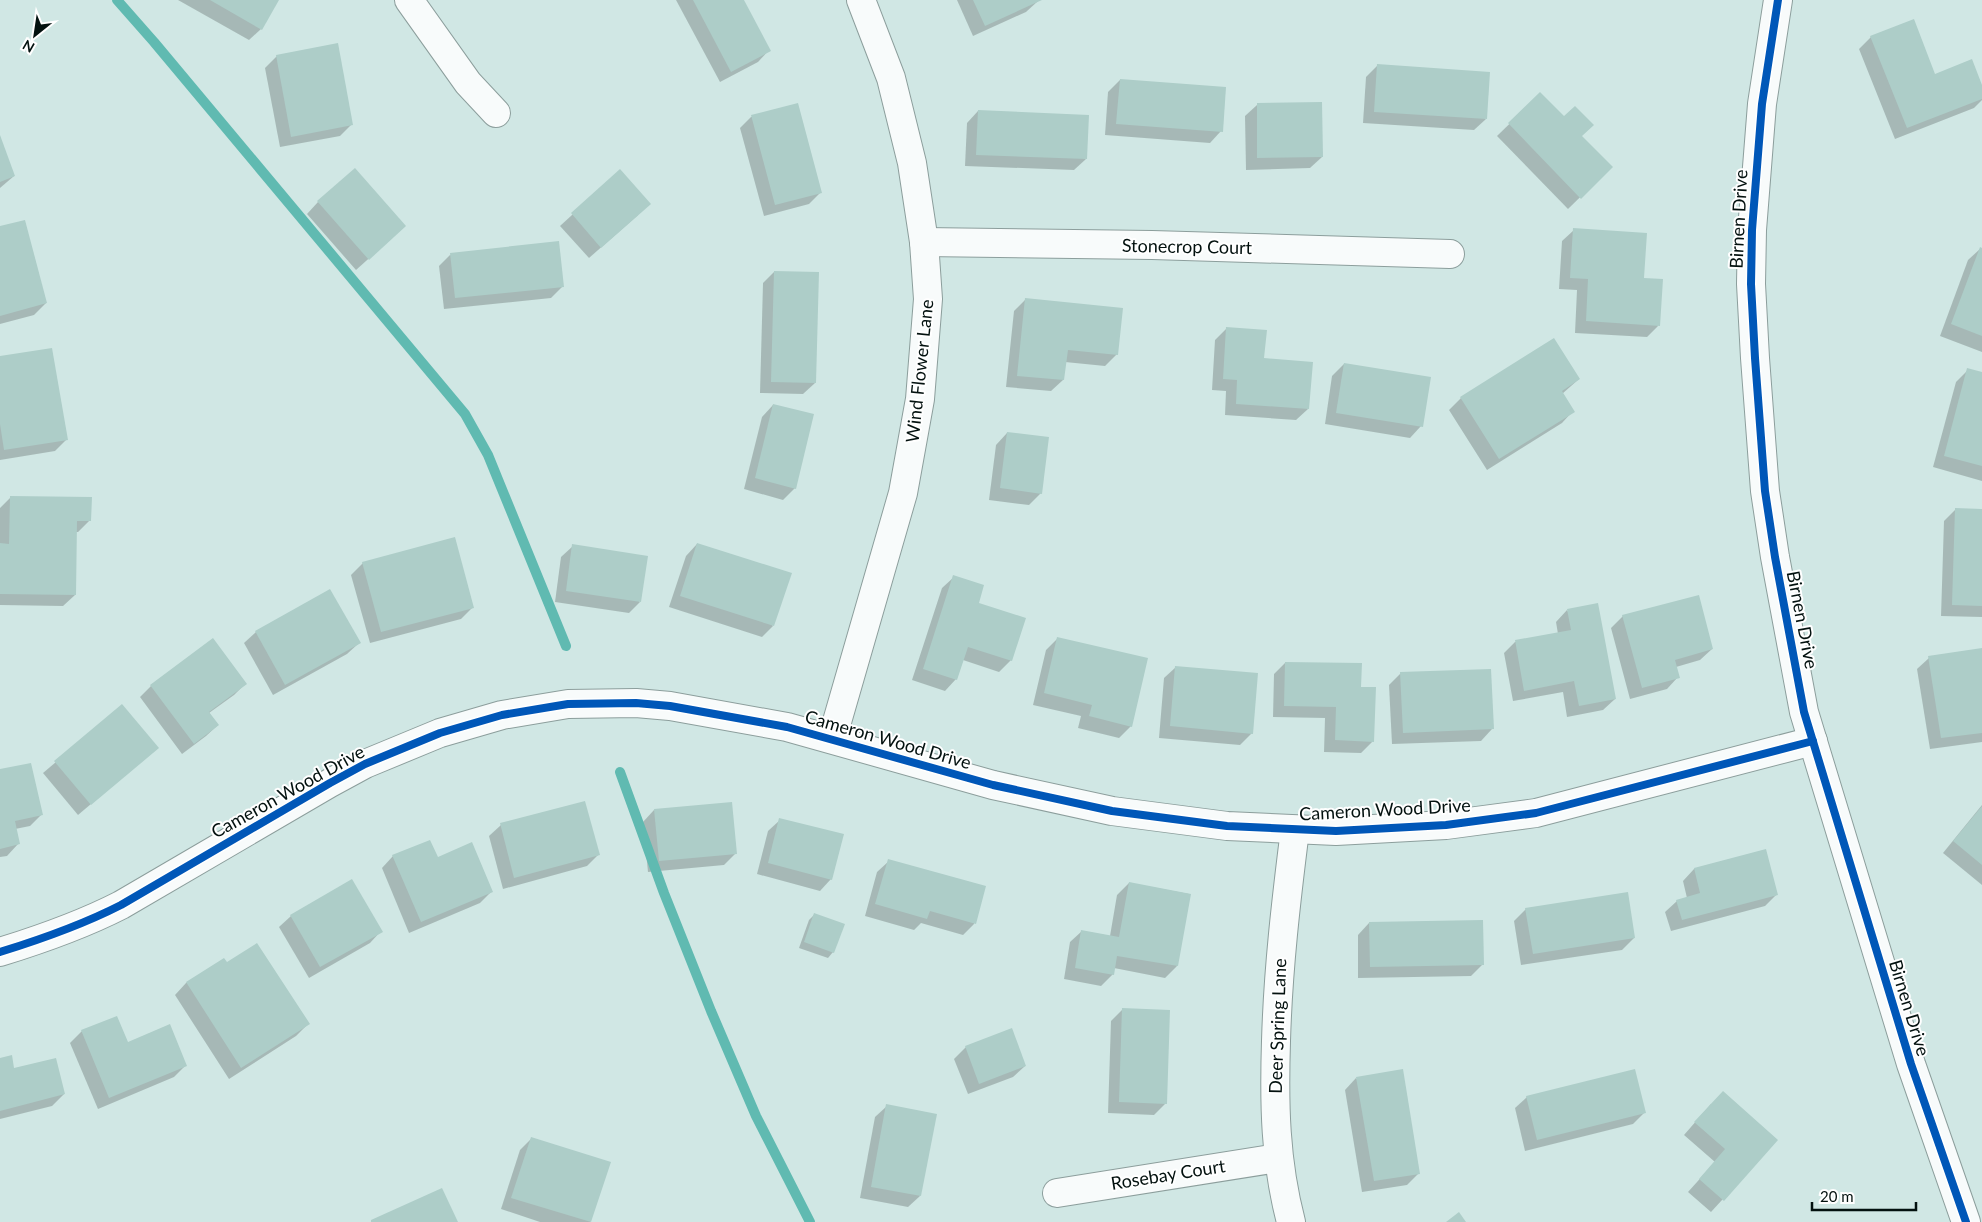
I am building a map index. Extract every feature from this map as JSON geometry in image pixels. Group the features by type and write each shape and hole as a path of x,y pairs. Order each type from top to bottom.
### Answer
{"street":[{"path":"409,0 468,83 496,113"},
{"name":"Wind Flower Lane","path":"832,740 903,493 920,399 928,298 924,242 912,163 893,87 877,38 861,0"},
{"name":"Birnen Drive","path":"1778,0 1762,104 1752,230 1751,284 1765,491 1775,557 1804,712 1911,1064 1966,1222"},
{"name":"Stonecrop Court","path":"924,242 1152,245 1450,254"},
{"name":"Cameron Wood Drive","path":"0,952 55,935 98,917 365,764 440,733 502,715 568,704 636,703 670,706 787,727 993,785 1112,811 1227,826 1295,830 1336,831 1446,825 1536,813 1813,740"},
{"name":"Deer Spring Lane","path":"1291,1222 1278,1158 1274,1103 1278,978 1295,830"},
{"name":"Rosebay Court","path":"1057,1193 1278,1158"}],"building":[{"path":"210,0 279,0 262,30"},
{"path":"693,0 744,0 771,51 731,72"},
{"path":"973,0 1042,0 985,26"},
{"path":"1914,19 1935,74 1972,59 1982,85 1982,99 1907,128 1870,36"},
{"path":"338,43 353,125 291,137 276,55"},
{"path":"1377,64 1490,72 1487,119 1374,112"},
{"path":"1120,79 1226,87 1223,132 1116,124"},
{"path":"1540,92 1564,116 1575,106 1594,125 1582,136 1613,167 1581,199 1508,123"},
{"path":"1322,102 1323,157 1257,158 1257,103"},
{"path":"798,103 822,193 775,205 751,115"},
{"path":"978,110 1089,115 1087,159 976,155"},
{"path":"0,135 15,176 0,182"},
{"path":"355,168 406,226 369,260 317,201"},
{"path":"620,169 651,204 601,248 571,213"},
{"path":"25,220 47,303 0,316 0,226"},
{"path":"1573,228 1647,233 1644,278 1663,279 1660,326 1586,321 1588,279 1570,278"},
{"path":"559,241 564,287 455,298 450,253"},
{"path":"1980,247 1982,248 1982,336 1951,324"},
{"path":"774,271 819,272 816,383 771,382"},
{"path":"1025,298 1123,308 1118,355 1068,350 1064,380 1017,376"},
{"path":"1226,327 1267,330 1264,358 1313,362 1309,409 1236,404 1237,380 1223,379"},
{"path":"1554,338 1580,379 1562,391 1575,412 1499,459 1460,397"},
{"path":"52,348 68,440 4,450 0,424 0,356"},
{"path":"1344,363 1431,377 1423,427 1336,413"},
{"path":"1967,368 1982,372 1982,466 1944,456"},
{"path":"773,404 814,414 796,489 755,478"},
{"path":"1007,432 1049,437 1042,494 1000,488"},
{"path":"10,496 92,497 91,521 77,521 76,595 0,594 0,543 9,544"},
{"path":"1955,508 1982,509 1982,606 1952,605"},
{"path":"455,537 474,608 381,632 362,562"},
{"path":"697,543 792,573 774,626 680,596"},
{"path":"572,544 648,556 641,602 566,591"},
{"path":"953,575 984,585 979,603 1026,618 1012,661 968,647 957,680 923,669"},
{"path":"330,589 361,643 285,685 255,631"},
{"path":"1699,595 1713,649 1675,660 1680,678 1642,688 1622,615"},
{"path":"1598,603 1616,699 1579,706 1574,681 1524,691 1515,640 1571,630 1567,609"},
{"path":"1057,637 1148,658 1132,727 1089,716 1092,705 1044,693"},
{"path":"213,638 247,684 209,712 219,725 194,744 150,685"},
{"path":"1982,648 1982,733 1941,738 1928,656"},
{"path":"1285,662 1362,663 1361,687 1376,687 1374,742 1335,740 1336,707 1284,706"},
{"path":"1175,666 1258,673 1253,734 1170,726"},
{"path":"1491,669 1494,729 1403,733 1400,672"},
{"path":"122,704 159,748 91,805 54,761"},
{"path":"31,763 43,815 15,821 20,844 0,849 0,769"},
{"path":"585,801 600,855 514,878 500,823"},
{"path":"732,802 737,854 659,861 654,809"},
{"path":"1982,806 1982,865 1953,841"},
{"path":"779,818 844,834 832,880 768,863"},
{"path":"430,840 438,857 472,842 493,892 421,922 392,855"},
{"path":"1766,849 1778,895 1682,920 1676,900 1700,893 1694,868"},
{"path":"888,859 986,886 976,924 930,911 927,919 875,904"},
{"path":"352,879 383,932 320,967 290,915"},
{"path":"1129,882 1191,894 1178,966 1117,956 1114,975 1075,968 1081,930 1119,937"},
{"path":"1628,892 1635,938 1533,954 1525,908"},
{"path":"814,913 845,924 834,953 804,942"},
{"path":"1483,920 1484,965 1370,967 1369,922"},
{"path":"257,943 310,1024 241,1068 186,982 224,958 227,962"},
{"path":"1122,1008 1170,1010 1167,1104 1119,1102"},
{"path":"117,1016 128,1042 170,1024 187,1066 109,1098 81,1030"},
{"path":"1012,1028 1026,1066 979,1084 965,1046"},
{"path":"12,1055 14,1068 56,1058 65,1094 0,1111 0,1058"},
{"path":"1403,1069 1420,1174 1374,1181 1356,1077"},
{"path":"1635,1069 1646,1113 1537,1140 1526,1096"},
{"path":"1723,1091 1778,1140 1724,1201 1699,1179 1725,1149 1694,1122"},
{"path":"886,1104 937,1114 921,1196 871,1187"},
{"path":"531,1137 611,1162 591,1222 511,1198"},
{"path":"442,1188 458,1222 371,1222 371,1220"},
{"path":"1459,1212 1466,1222 1446,1222"}],"waterway":[{"path":"117,0 465,414 488,455 566,646"},
{"path":"620,772 664,893 711,1011 756,1116 810,1222"}],"cycle path":[{"path":"1778,0 1762,104 1752,230 1751,284 1765,491 1775,557 1804,712 1911,1064 1966,1222"},
{"path":"0,952 62,931 121,905 365,764 440,733 502,715 568,704 636,703 670,706 787,727 993,785 1112,811 1227,826 1336,831 1446,825 1536,813 1813,741"}]}
